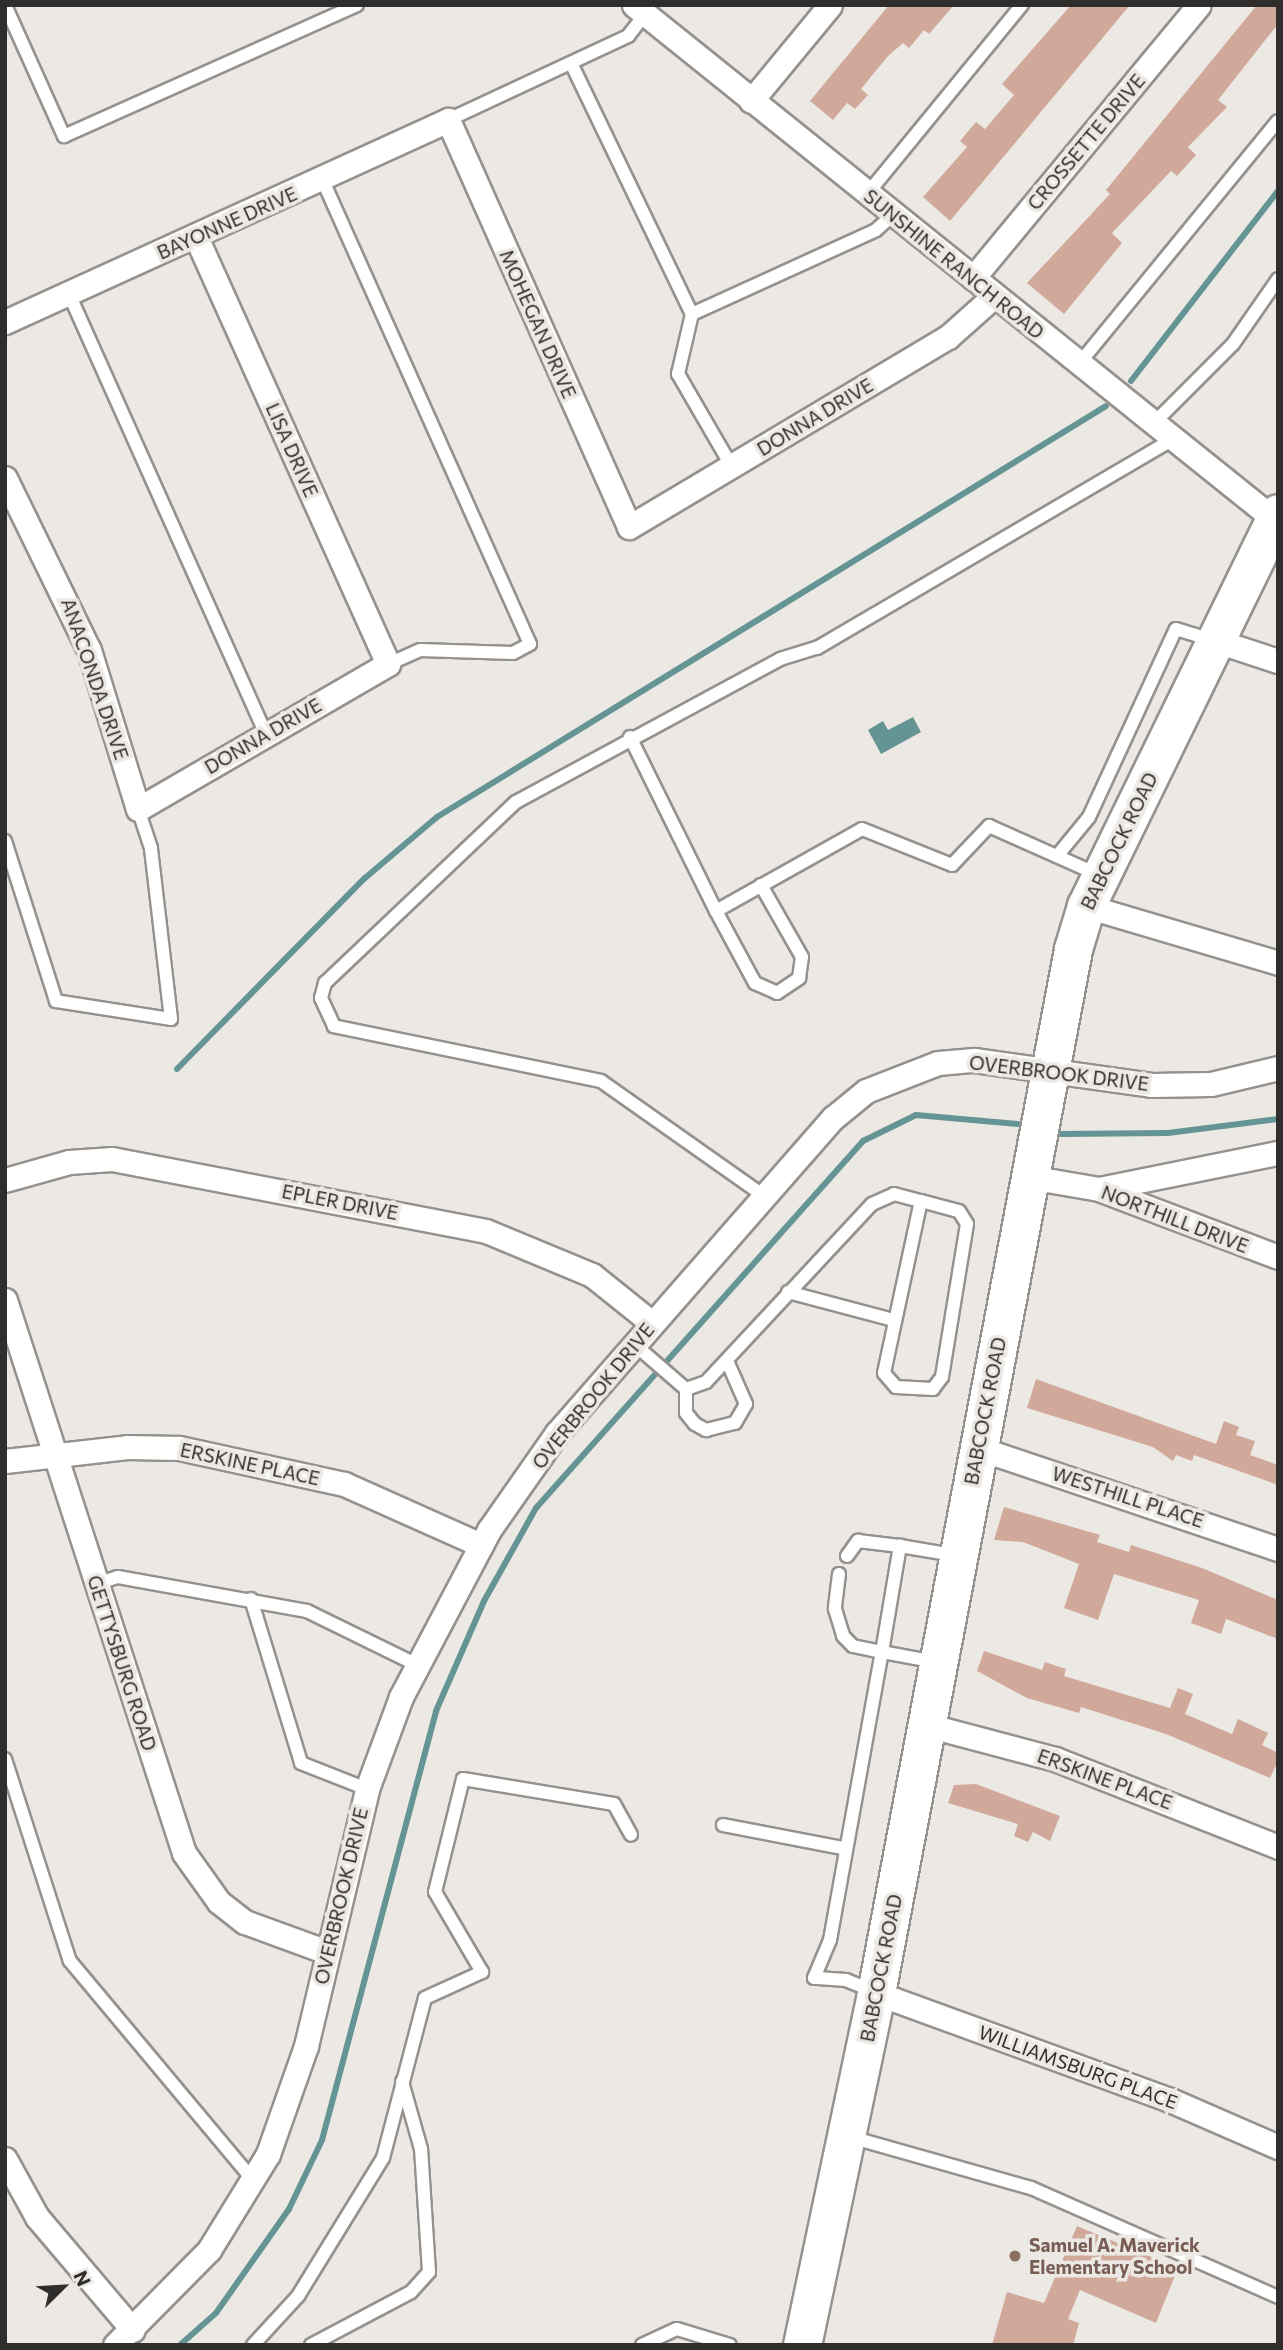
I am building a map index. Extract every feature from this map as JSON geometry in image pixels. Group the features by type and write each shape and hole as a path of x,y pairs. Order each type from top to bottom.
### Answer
{"main road":[{"name":"BABCOCK ROAD","path":"802,2345 876,1993 1050,1070 1093,891 1276,517"}],"street":[{"path":"751,101 830,5"},
{"name":"CROSSETTE DRIVE","path":"973,278 1199,5"},
{"name":"SUNSHINE RANCH ROAD","path":"640,10 1171,440 1276,517"},
{"name":"BAYONNE DRIVE","path":"5,322 323,181 447,120"},
{"name":"MOHEGAN DRIVE","path":"447,120 629,527"},
{"name":"LISA DRIVE","path":"197,237 388,664"},
{"name":"DONNA DRIVE","path":"629,527 948,337 994,296"},
{"name":"ANACONDA DRIVE","path":"5,478 89,650 138,809"},
{"path":"1217,641 1278,661"},
{"name":"DONNA DRIVE","path":"138,809 388,664"},
{"path":"1093,891 1278,963"},
{"name":"OVERBROOK DRIVE","path":"115,2345 133,2330 209,2250 254,2181 290,2101 367,1789 417,1665 481,1545 557,1433 641,1351 652,1323 764,1196 849,1104 904,1072 974,1060 1151,1085 1211,1084 1278,1068"},
{"path":"1100,1189 1278,1153"},
{"name":"EPLER DRIVE","path":"5,1180 69,1162 113,1159 486,1231 592,1275 652,1323"},
{"name":"NORTHILL DRIVE","path":"1029,1177 1100,1189 1278,1257"},
{"name":"GETTYSBURG ROAD","path":"5,1300 184,1853 197,1877 245,1922 327,1952"},
{"name":"ERSKINE PLACE","path":"5,1461 179,1448 344,1484 481,1545"},
{"name":"WESTHILL PLACE","path":"978,1448 1278,1549"},
{"name":"ERSKINE PLACE","path":"927,1725 1055,1759 1278,1847"},
{"name":"WILLIAMSBURG PLACE","path":"876,1993 1170,2100 1278,2147"},
{"path":"5,2159 37,2217 133,2330"}],"lane":[{"path":"5,5 64,136 357,5"},
{"path":"868,193 1022,5"},
{"path":"447,120 572,65 628,36 640,10"},
{"path":"572,65 692,314 678,374 732,467"},
{"path":"1078,365 1278,121"},
{"path":"323,181 530,644 513,653 420,650 388,664"},
{"path":"692,314 876,230 894,214"},
{"path":"1153,424 1233,344 1278,279"},
{"path":"69,294 266,734"},
{"path":"764,1196 601,1081 334,1026 326,1013 325,983 516,802 629,737 779,659 817,648 1171,440"},
{"path":"1057,856 1089,817 1176,629 1217,641"},
{"path":"629,737 755,983 778,993 799,978 802,957 761,885"},
{"path":"5,841 56,1001 171,1019 151,848 138,809"},
{"path":"716,911 862,829 952,865 989,826 1057,856 1093,891"},
{"path":"681,1386 706,1382 872,1203 894,1194 921,1201 959,1211 967,1224 942,1377 933,1389 887,1381 893,1320 921,1201"},
{"path":"788,1293 893,1320"},
{"path":"641,1351 681,1386 686,1413 695,1424 706,1430 735,1423 746,1404 727,1361"},
{"path":"847,1556 858,1541 958,1556"},
{"path":"876,1993 846,1980 814,1978 830,1940 842,1848 900,1546"},
{"path":"839,1574 835,1609 843,1636 853,1646 938,1662"},
{"path":"96,1584 118,1577 251,1599 345,1626 417,1665"},
{"path":"251,1599 301,1763 367,1789"},
{"path":"5,1759 70,1961 254,2181"},
{"path":"253,2345 298,2296 383,2158 425,1998 482,1972 435,1892 463,1780 614,1804 631,1835"},
{"path":"723,1825 842,1848"},
{"path":"311,2345 411,2292 429,2272 421,2149 402,2081"},
{"path":"847,2136 1031,2188 1278,2297"},
{"path":"642,2345 677,2329 730,2345"}],"water":[{"path":"913,717 921,732 881,754 868,730 883,721 888,730"}],"building":[{"path":"889,5 954,5 929,34 924,30 909,48 903,43 888,56 861,89 868,95 855,109 847,103 833,120 810,101"},
{"path":"1071,5 1130,5 950,221 923,197 967,147 960,141 976,122 985,129 1014,95 1002,84"},
{"path":"1257,5 1278,5 1278,24 1218,100 1227,107 1188,147 1196,155 1177,176 1171,171 1112,233 1122,243 1064,314 1027,283 1110,194 1106,190"},
{"path":"1036,1379 1216,1444 1224,1421 1239,1427 1236,1435 1255,1441 1250,1455 1278,1465 1278,1485 1194,1455 1192,1461 1176,1455 1173,1461 1153,1447 1027,1408"},
{"path":"1004,1507 1100,1535 1097,1542 1129,1552 1131,1545 1202,1568 1278,1600 1278,1639 1226,1619 1221,1634 1191,1623 1199,1600 1114,1574 1098,1620 1064,1608 1079,1564 1023,1542 994,1540"},
{"path":"984,1651 1042,1670 1045,1662 1066,1669 1064,1676 1170,1708 1178,1688 1193,1694 1185,1714 1232,1734 1238,1719 1268,1733 1262,1745 1278,1753 1278,1761 1270,1778 1166,1734 1081,1707 1079,1713 1027,1698 977,1671"},
{"path":"976,1784 1060,1816 1050,1841 1033,1832 1028,1842 1014,1836 1018,1824 948,1803 954,1785"},
{"path":"1077,2226 1178,2268 1156,2323 1080,2290 1068,2319 1079,2323 1073,2345 992,2345 1007,2292 1044,2303"}],"waterway":[{"path":"1131,381 1278,191"},
{"path":"177,1069 365,878 437,817 1106,406"},
{"path":"180,2345 216,2313 289,2209 322,2140 436,1711 484,1601 536,1508 863,1141 916,1115 1018,1124"},
{"path":"1060,1134 1168,1133 1278,1119"}],"place":[{"name":"Samuel A. Maverick Elementary School","path":"1015,2256"}]}
